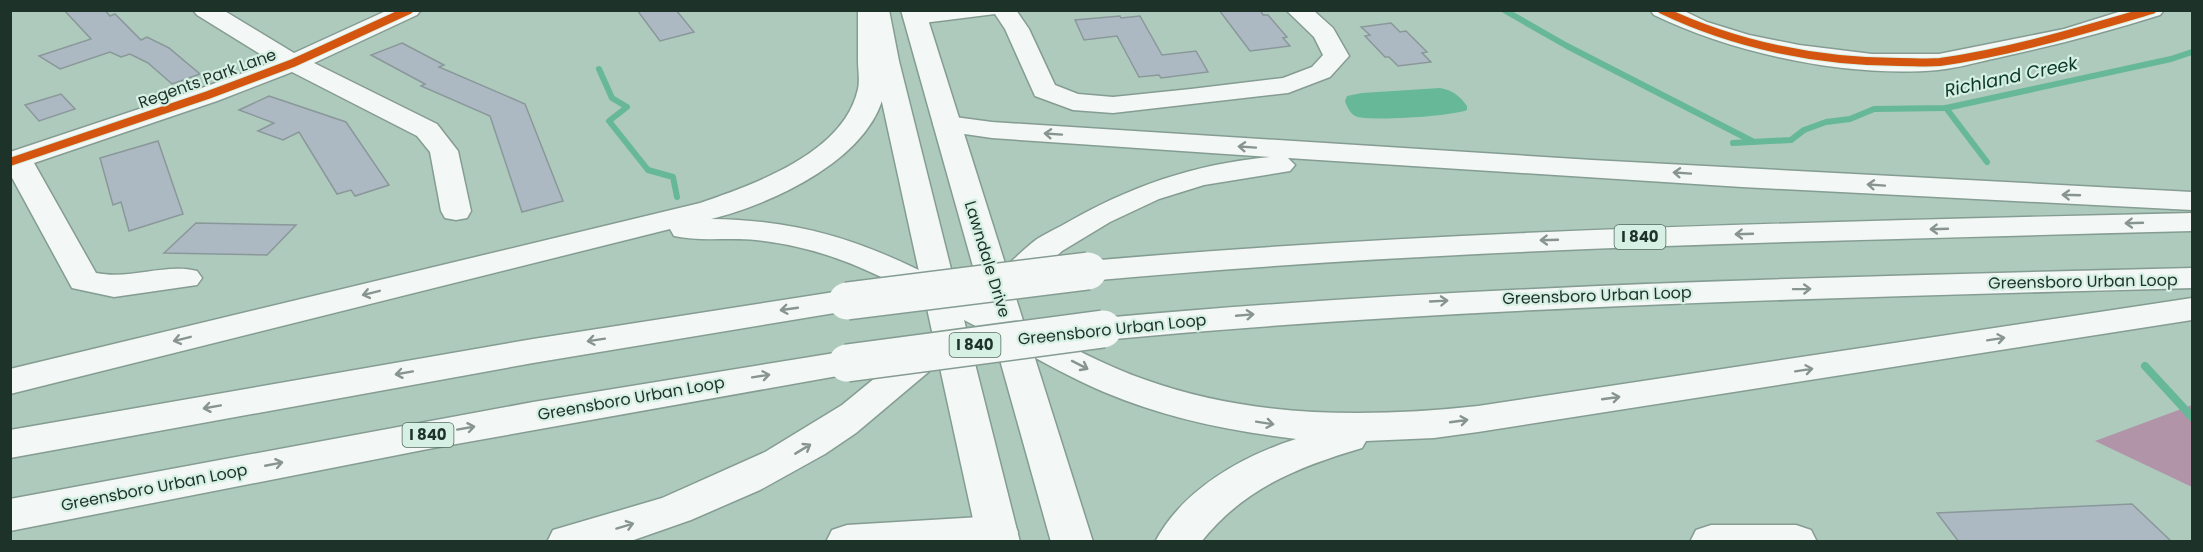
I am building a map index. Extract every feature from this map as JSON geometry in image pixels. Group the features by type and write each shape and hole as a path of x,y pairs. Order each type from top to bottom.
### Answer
{"main road":[{"path":"205,10 293,63 427,130 444,151 456,211"},
{"name":"Regents Park Lane","path":"14,161 208,95 293,63 409,10"},
{"path":"10,382 606,237 710,210 752,195 796,174 842,140 862,116 872,88 870,10"},
{"name":"Lawndale Drive","path":"877,10 886,62 940,294 974,313"},
{"path":"914,14 986,10"},
{"path":"1004,10 1017,29 1044,90 1073,102 1113,105 1288,85 1321,72 1336,56 1324,33 1298,10"},
{"path":"1662,10 1698,27 1744,41 1798,53 1872,62 1939,62 2069,35 2152,10"},
{"name":"Lawndale Drive","path":"914,14 947,124 974,313 998,537"},
{"path":"947,124 992,130 1368,156 1475,160 1951,190 2193,201"},
{"path":"568,542 655,518 705,499 767,470 804,449 844,422 974,313 1050,245 1095,217 1174,183 1236,170 1338,163 1368,156"},
{"path":"14,161 84,281 114,287 185,278"},
{"name":"I 840","path":"10,444 461,363 711,321 847,301 1088,271 1277,254 1492,242 2193,222"},
{"path":"606,237 697,228 779,233 834,245 861,254 940,294"},
{"name":"Greensboro Urban Loop","path":"10,515 493,423 847,363 1103,329 1299,310 1521,297 2193,278"},
{"path":"1176,542 1202,511 1225,491 1269,465 1325,444 1402,428 1478,419 1781,374 2193,309"},
{"path":"974,313 1112,381 1164,400 1201,410 1282,425 1364,429 1402,428"},
{"name":"Lawndale Drive","path":"1009,329 1072,542"},
{"path":"847,542 998,537"},
{"path":"1712,542 1796,542"}],"shaded area":[{"path":"1440,88 1459,96 1467,106 1467,110 1411,118 1362,118 1352,113 1345,101 1347,96 1362,93"},
{"path":"2192,405 2192,487 2095,441"}],"building":[{"path":"64,10 105,10 110,16 115,14 141,40 147,37 169,48 200,74 172,84 148,63 130,54 121,57 110,52 60,69 39,56 91,39"},
{"path":"637,10 676,10 694,32 660,41"},
{"path":"1219,10 1260,10 1263,15 1268,15 1287,37 1283,38 1290,46 1250,51"},
{"path":"1120,16 1121,18 1140,16 1162,55 1196,51 1208,72 1161,78 1159,75 1139,77 1117,36 1084,40 1075,20"},
{"path":"1391,23 1400,32 1406,31 1427,52 1422,53 1431,62 1398,66 1389,57 1385,57 1365,36 1370,35 1361,27"},
{"path":"402,43 444,65 439,67 525,104 563,201 522,212 490,116 421,86 425,84 371,55"},
{"path":"61,94 75,109 39,121 25,105"},
{"path":"269,96 346,122 389,185 355,196 351,190 337,194 299,132 283,140 258,131 274,123 239,110"},
{"path":"158,141 183,214 129,231 121,202 113,205 100,158"},
{"path":"196,223 296,225 267,255 164,253"},
{"path":"2132,504 2172,542 1959,542 1937,513"}],"waterway":[{"path":"1504,10 1567,46 1752,141"},
{"name":"Richland Creek","path":"1946,108 2171,59 2192,52"},
{"path":"599,69 612,98 627,107 609,121 648,170 673,177 677,197"},
{"name":"Richland Creek","path":"1733,143 1791,140 1804,130 1826,122 1850,119 1874,109 1946,108"},
{"path":"1946,108 1987,162"},
{"path":"2145,366 2192,417"}],"cycle path":[{"path":"10,162 208,95 293,63 409,10"},
{"path":"1662,10 1698,27 1744,41 1799,53 1872,62 1939,62 2069,35 2152,10"}]}
